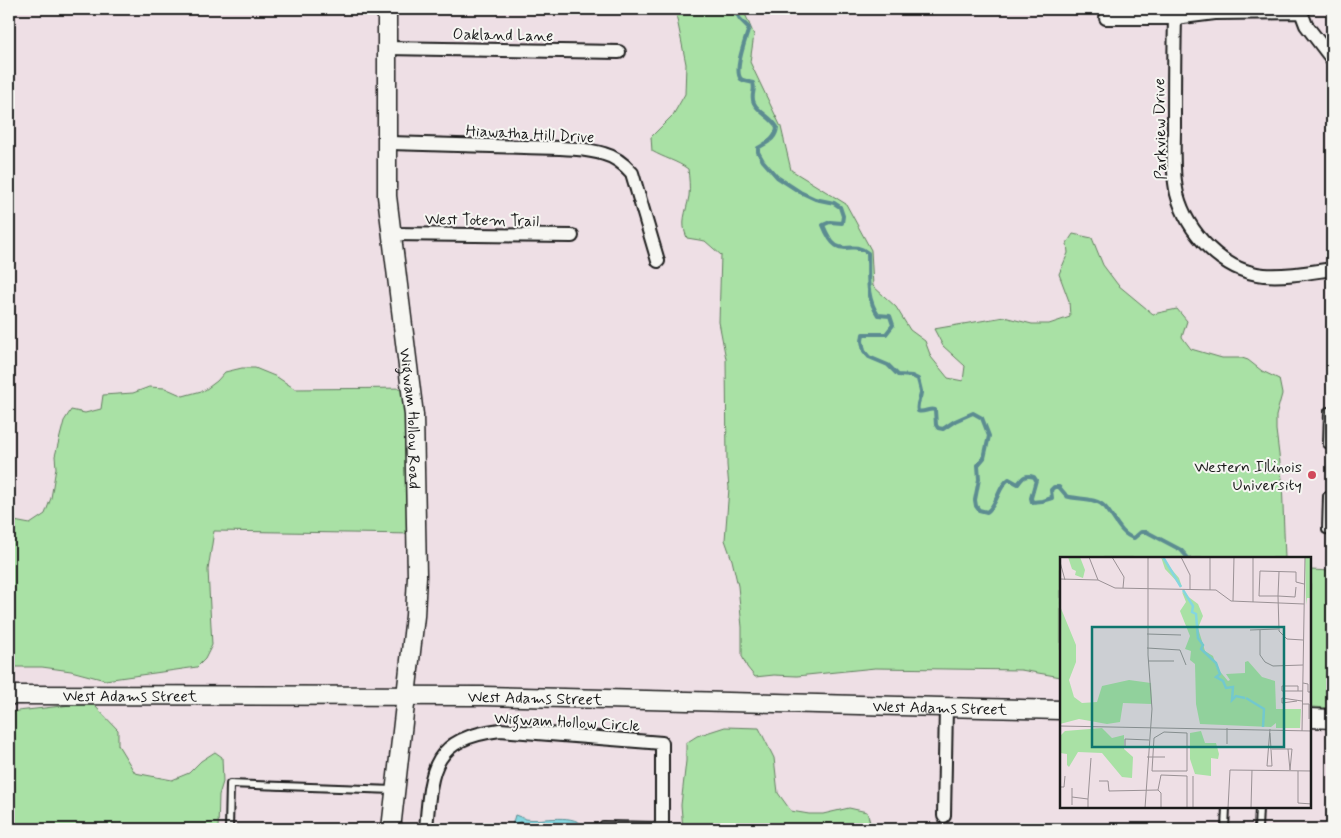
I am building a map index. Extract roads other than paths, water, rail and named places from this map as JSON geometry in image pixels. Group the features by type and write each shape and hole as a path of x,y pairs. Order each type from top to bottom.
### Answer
{"street":[{"name":"Wigwam Hollow Road","path":"387,9 387,196 414,415 417,576 414,624 391,829"},
{"path":"1106,18 1174,18 1215,13 1300,10 1312,33 1332,59"},
{"name":"Parkview Drive","path":"1174,18 1174,176 1181,207 1188,222 1202,241 1220,257 1248,271 1264,275 1332,268"},
{"name":"Oakland Lane","path":"386,48 619,52"},
{"name":"Hiawatha Hill Drive","path":"387,143 550,148 604,153 624,164 632,173 658,262"},
{"name":"West Totem Trail","path":"391,234 572,236"},
{"name":"West Adams Street","path":"9,695 483,696 1060,710"},
{"path":"944,816 946,707"},
{"path":"1311,718 1332,718"},
{"name":"Wigwam Hollow Circle","path":"426,829 432,774 442,754 454,744 480,733 500,730 662,742 662,828"}],"lane":[{"path":"1332,412 1328,412 1327,444 1332,444"},
{"path":"1332,496 1327,496 1326,530 1332,531"},
{"path":"229,829 230,784 395,790"},
{"path":"1225,829 1226,808"},
{"path":"1258,829 1259,808"},
{"name":"Wigwam Hollow Circle","path":"603,825 662,828"}],"water":[{"path":"515,815 533,820 558,818 574,820 586,829 511,829"}],"waterway":[{"path":"734,9 749,28 739,62 739,75 741,79 753,83 754,103 777,127 773,137 758,148 758,152 777,177 800,192 815,199 834,203 840,207 843,216 842,223 830,222 823,225 834,244 844,248 861,249 868,253 868,285 871,300 878,315 890,316 893,325 886,334 863,334 864,351 869,357 888,365 898,375 912,376 918,379 921,393 918,411 935,410 938,428 943,429 973,413 982,418 989,436 984,458 978,465 979,479 975,500 979,510 987,512 991,509 1002,486 1009,479 1018,484 1025,477 1034,477 1036,480 1031,498 1032,502 1052,498 1051,490 1054,487 1059,487 1065,494"},
{"path":"1066,496 1092,500 1101,504 1129,536 1134,538 1141,532 1147,532 1181,550 1187,557"}],"place":[{"name":"Western Illinois University","path":"1312,475"}]}
